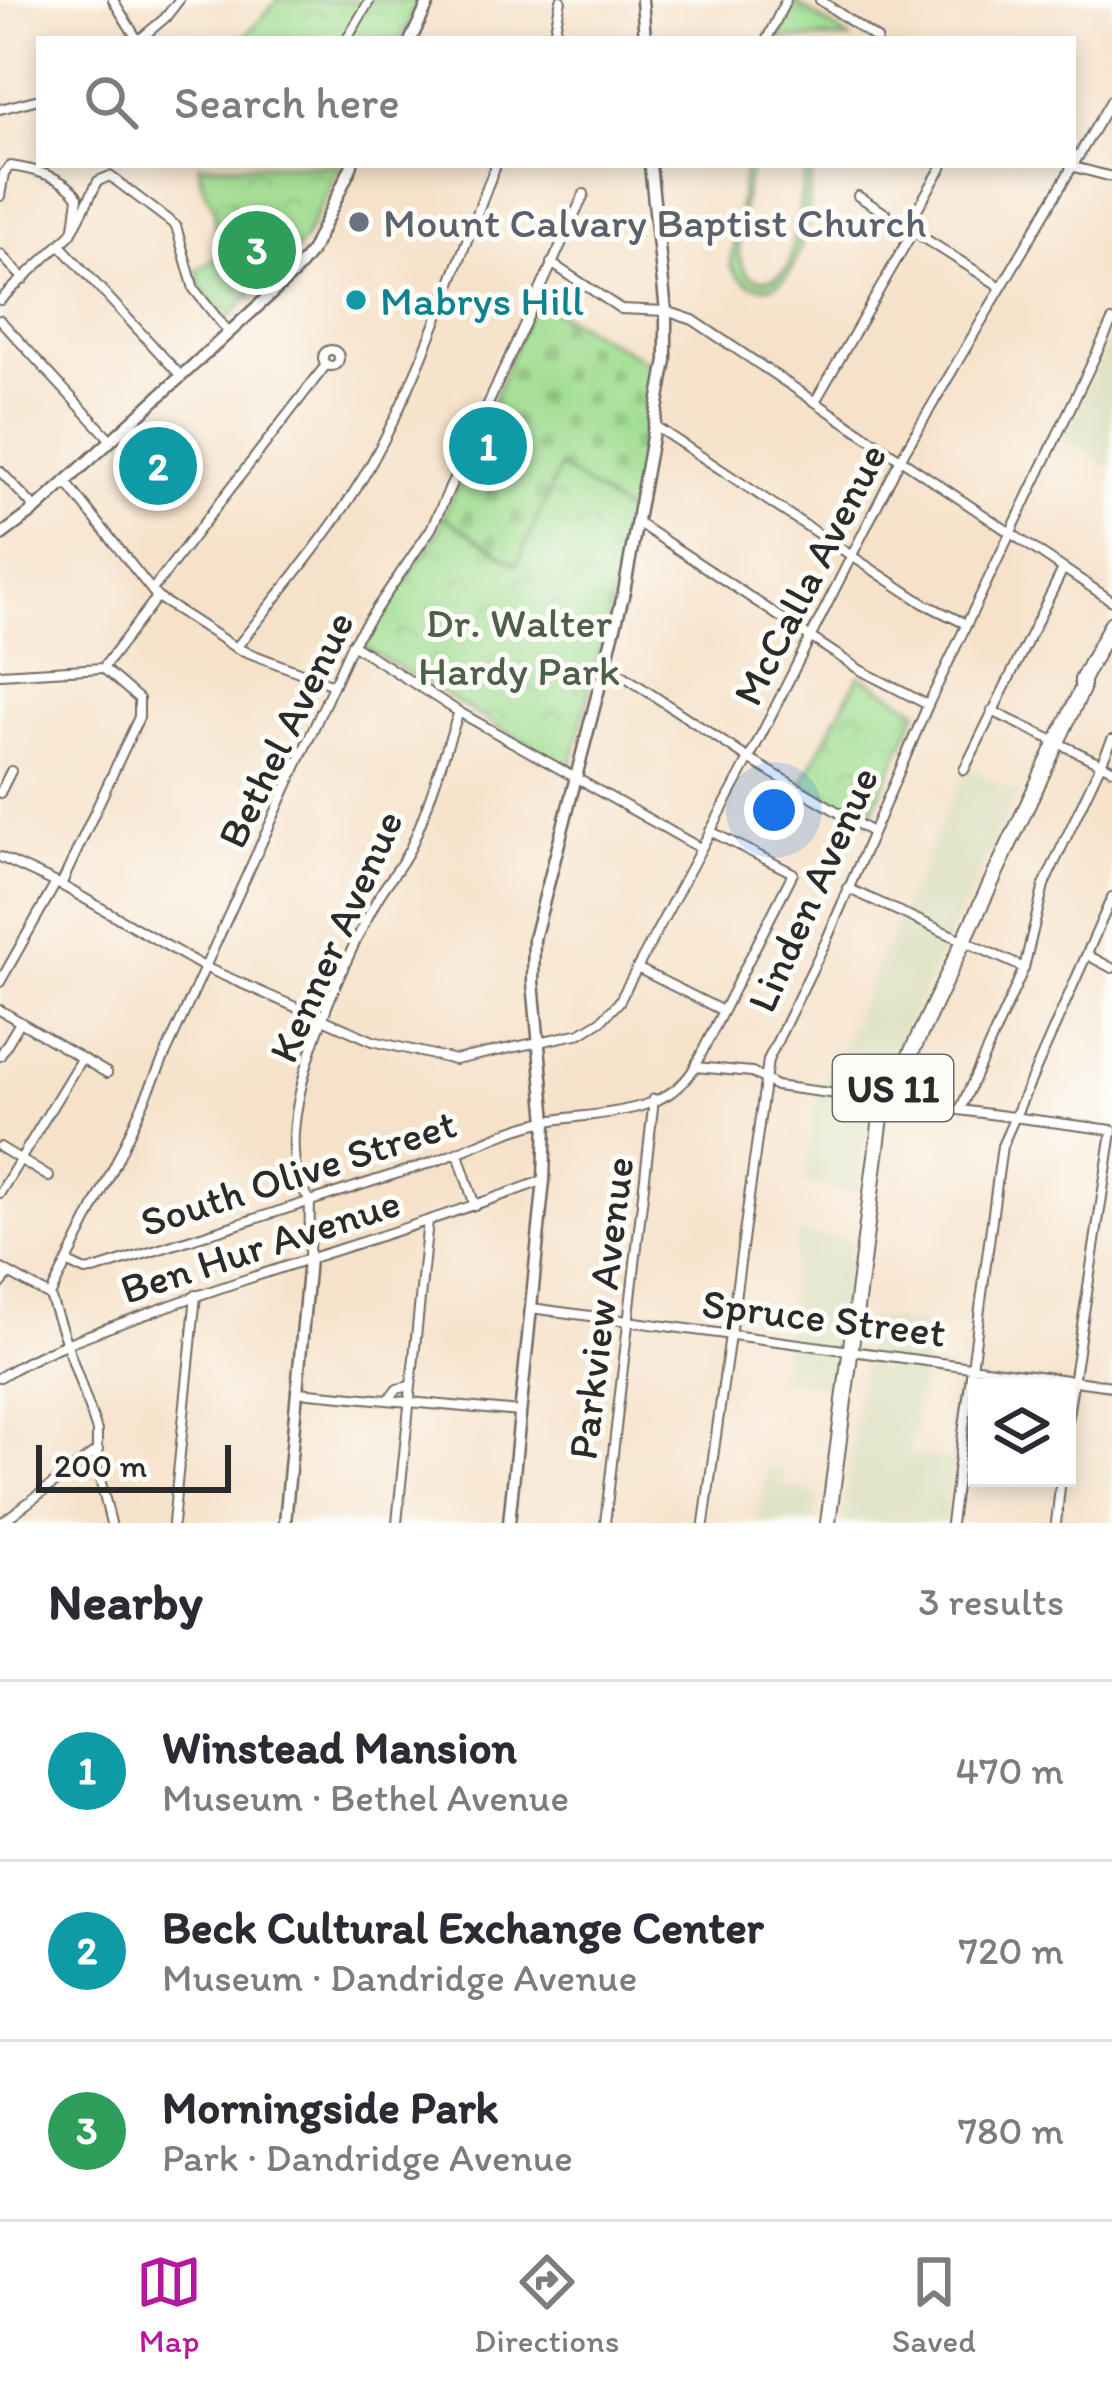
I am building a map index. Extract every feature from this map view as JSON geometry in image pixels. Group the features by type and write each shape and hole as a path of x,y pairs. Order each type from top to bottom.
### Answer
{"main road":[{"path":"413,36 430,0"},
{"path":"642,0 645,36"},
{"path":"0,536 293,274 310,252 351,168"},
{"path":"509,1523 544,1180 546,1121 537,1043 534,939 606,664 638,523 666,360 666,311 650,168"},
{"path":"1082,689 1082,680 1112,623"},
{"name":"US 11","path":"828,1523 886,1101 1082,689 1112,641"},
{"path":"285,1523 309,1259"}],"street":[{"path":"113,0 136,36"},
{"path":"142,36 179,0"},
{"path":"349,36 370,0"},
{"path":"554,36 561,0"},
{"path":"768,36 786,0"},
{"path":"820,0 874,36"},
{"name":"McCalla Avenue","path":"1076,156 1112,99"},
{"path":"0,109 36,100"},
{"path":"0,196 4,172 10,166 70,185 79,204 72,220 74,230"},
{"path":"236,648 319,542 376,453 402,400 495,168"},
{"path":"816,400 913,230 910,221 944,168"},
{"name":"McCalla Avenue","path":"0,857 59,884 204,967 373,1041 455,1060 581,1033 596,1024 616,1007 638,968 901,458 1069,168"},
{"path":"1076,168 1112,177"},
{"path":"0,300 74,230 98,181 106,176 119,180 176,226 196,295 229,333"},
{"name":"Bethel Avenue","path":"50,1296 352,644 431,530 584,194"},
{"path":"858,196 1001,287"},
{"path":"60,245 180,375"},
{"path":"0,254 24,279"},
{"path":"551,262 621,309 666,311 693,320 1112,601"},
{"path":"0,320 110,439"},
{"name":"Linden Avenue","path":"704,1523 768,1060 928,705 1112,321"},
{"path":"103,668 326,364"},
{"path":"655,426 923,603 966,624"},
{"path":"0,471 36,508"},
{"path":"65,481 154,593 236,648 333,685"},
{"path":"638,523 860,670 928,705"},
{"path":"964,770 1063,569"},
{"path":"352,644 459,712 700,848"},
{"path":"606,664 749,759 870,831"},
{"path":"0,674 103,668 139,699 139,717 59,884 0,982"},
{"path":"992,710 1112,769"},
{"name":"Kenner Avenue","path":"309,1259 310,1200 298,1174 296,1122 305,1068 375,903 412,845 459,712"},
{"path":"960,1110 1024,968 1044,885 1112,740"},
{"path":"0,793 11,771"},
{"name":"Parkview Avenue","path":"546,1121 602,1116 654,1099 680,1086 695,1066 793,872 710,831"},
{"path":"847,888 1024,968"},
{"path":"951,1523 1002,1146 1112,897"},
{"path":"1087,956 1112,968"},
{"path":"638,968 721,1010"},
{"path":"0,1010 107,1073"},
{"path":"0,1056 19,1024"},
{"path":"0,1193 81,1059"},
{"path":"695,1066 752,1072 776,1086 1112,1131 1071,1379"},
{"name":"Parkview Avenue","path":"605,1523 654,1099"},
{"name":"South Olive Street","path":"68,1263 80,1270 97,1269 458,1154 546,1121"},
{"path":"0,1147 49,1177"},
{"path":"458,1154 475,1206"},
{"name":"Ben Hur Avenue","path":"0,1377 65,1343 196,1295 544,1180"},
{"path":"397,1523 428,1221"},
{"path":"0,1285 5,1271 50,1296 97,1431 97,1467 111,1523"},
{"path":"173,1523 196,1295"},
{"name":"Spruce Street","path":"529,1308 1064,1379"},
{"name":"Spruce Street","path":"1076,1381 1112,1386"},
{"path":"388,1400 397,1389 410,1386"},
{"path":"298,1392 520,1412"},
{"path":"1,1523 99,1449"},
{"path":"1056,1523 1060,1487"}],"shaded area":[{"path":"1112,334 1112,467 1111,469 1062,438"},
{"path":"966,767 1017,793 869,1107 858,1192 804,1185 818,1088 845,1039"},
{"path":"797,1232 852,1240 832,1387 778,1380"},
{"path":"869,1317 930,1324 909,1455 953,1459 944,1523 842,1523"},
{"path":"766,1468 785,1471 784,1486 818,1495 814,1523 759,1523"}],"green space":[{"path":"278,0 419,0 402,36 246,36"},
{"path":"793,1 846,36 778,36"},
{"path":"199,168 340,168 303,242 228,319 201,287 197,270 218,257 214,208"},
{"path":"745,168 750,168 739,228 740,260 746,272 766,280 789,266 806,168 813,168 807,219 797,259 788,274 777,284 762,287 740,278 731,266"},
{"path":"534,300 653,365 633,517 517,565 443,516 486,424 507,436 485,421"},
{"name":"Dr. Walter Hardy Park","path":"560,467 633,517 570,770 361,645 437,534 443,516 517,565"},
{"path":"859,675 918,710 867,822 802,784"}],"place":[{"name":"Mount Calvary Baptist Church","path":"359,222"},
{"name":"Morningside Park","path":"257,250"},
{"name":"Mabrys Hill","path":"356,300"},
{"name":"Winstead Mansion","path":"488,446"},
{"name":"Beck Cultural Exchange Center","path":"158,466"}]}
